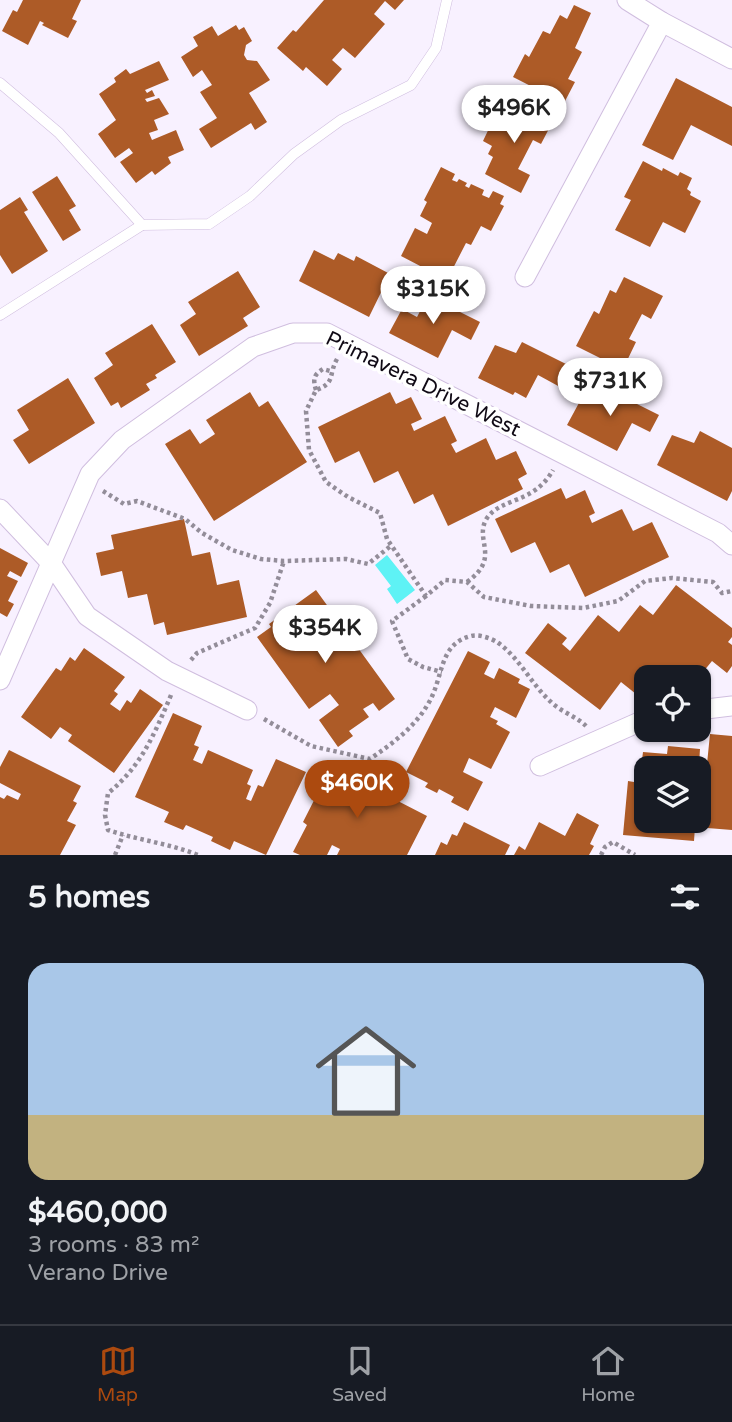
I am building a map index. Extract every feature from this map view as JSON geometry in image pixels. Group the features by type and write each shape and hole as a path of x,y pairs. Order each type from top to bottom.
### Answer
{"street":[{"path":"627,0 732,59"},
{"path":"525,277 662,22"},
{"name":"Primavera Drive West","path":"0,680 88,479 122,440 253,347 293,333 327,333 718,533 732,545"},
{"path":"0,509 51,563 87,616 178,676 247,710"},
{"path":"711,708 732,706"},
{"path":"540,766 634,724"}],"lane":[{"path":"0,315 142,225 209,224 250,195 294,154 341,120 411,85 436,48 447,0"},
{"path":"0,83 59,133 142,225"}],"path":[{"path":"316,390 327,386 331,380 330,370 346,343"},
{"path":"330,370 323,369 316,373 314,380 316,390 306,411 309,450 326,482 380,513 387,539 426,596"},
{"path":"467,582 476,575 486,556 483,529 489,515 539,489 562,453"},
{"path":"88,479 124,504 137,501 185,519 202,533 232,550 261,559 346,559 368,564 392,545"},
{"path":"198,855 157,841 108,830 105,815 108,793 125,779 152,739 178,676 197,653 255,628 270,603 284,561"},
{"path":"442,672 423,667 408,659 392,621 445,580 467,582 484,597 531,606 583,608 618,601 645,581 672,578 713,582 722,593 732,591"},
{"path":"247,710 311,746 370,759 405,734 429,703 448,649 458,639 476,635 496,641 551,703 580,720 598,740"},
{"path":"115,855 124,835"},
{"path":"601,855 605,847 613,842 635,855"}],"water":[{"path":"387,555 415,590 397,604 387,589 391,586 375,565"}],"building":[{"path":"23,0 81,0 72,19 77,21 68,38 42,25 44,23 40,21 28,45 2,31 13,10 17,12"},
{"path":"324,0 404,0 395,10 385,1 374,14 385,24 355,58 343,48 332,60 342,69 327,86 306,67 303,71 277,48 293,30 296,32"},
{"path":"574,5 591,13 575,48 582,52 568,79 575,82 564,103 513,77 525,54 529,57 543,31 550,34 560,15 567,19"},
{"path":"236,25 239,30 244,27 252,41 246,45 244,55 247,60 257,61 270,80 249,93 267,122 255,130 251,123 211,148 199,129 217,118 200,92 212,85 202,70 193,77 181,57 198,46 193,37 212,26 218,36"},
{"path":"159,61 169,80 145,90 147,93 152,90 155,96 145,99 147,102 159,98 169,114 154,120 158,130 149,133 152,140 176,130 184,150 168,157 171,163 155,175 152,171 136,183 120,162 133,153 129,148 115,158 98,134 116,120 99,94 116,82 114,78 126,69 130,74"},
{"path":"676,78 732,107 732,146 691,125 673,160 642,145"},
{"path":"513,104 529,112 531,109 553,121 541,144 533,140 518,169 530,175 521,193 485,174 493,157 488,154 492,146 483,141 494,118 503,123"},
{"path":"643,161 662,171 663,168 678,176 680,172 692,178 687,189 691,192 690,195 701,201 685,233 663,222 650,247 615,230 631,200 624,197"},
{"path":"441,167 455,174 452,180 457,182 459,179 467,183 465,186 469,188 471,184 484,190 482,195 489,198 493,191 504,196 500,204 504,206 491,231 481,226 471,245 466,243 447,280 401,256 415,228 427,234 432,223 420,216 427,202 424,200"},
{"path":"57,176 76,206 69,210 81,230 63,241 32,192"},
{"path":"20,197 28,210 24,212 48,251 12,274 0,255 0,210"},
{"path":"314,250 334,260 338,253 354,261 356,256 390,274 369,317 299,281"},
{"path":"238,271 260,307 243,318 248,326 199,356 180,325 196,314 188,302"},
{"path":"624,277 663,296 651,319 642,314 629,339 636,342 624,367 617,364 616,366 576,346 594,311 599,314 610,290 616,293"},
{"path":"428,296 480,322 471,340 452,330 438,358 389,333 402,309 417,317"},
{"path":"152,324 176,362 146,384 150,390 121,408 118,402 111,406 94,378 113,365 105,353"},
{"path":"522,342 570,366 560,387 538,375 526,398 515,392 513,395 478,378 495,345 516,353"},
{"path":"68,378 95,423 29,464 13,440 29,430 17,410"},
{"path":"607,389 659,415 650,432 632,423 617,451 567,425 580,401 586,404 591,394 601,399"},
{"path":"250,392 259,407 268,401 307,462 214,521 165,444 190,429 200,444 215,434 206,420"},
{"path":"390,392 396,404 411,397 422,419 411,424 414,431 445,416 457,441 451,444 456,453 486,438 496,460 516,451 527,474 518,479 523,489 448,526 433,494 414,504 398,471 374,483 359,451 335,463 318,427"},
{"path":"700,431 732,448 732,491 727,501 657,465 672,435 694,443"},
{"path":"561,488 566,499 585,490 595,513 589,516 592,523 622,509 633,531 652,522 669,557 585,597 569,564 550,573 535,542 511,553 495,519"},
{"path":"184,519 192,556 210,552 217,585 239,580 247,617 167,635 164,622 154,625 147,594 128,598 122,571 101,576 96,553 114,549 111,535"},
{"path":"0,548 28,563 21,577 10,571 7,576 18,581 8,601 14,604 7,617 0,613"},
{"path":"676,585 732,628 732,637 728,642 732,645 732,666 727,673 712,661 709,665 634,665 634,692 621,682 600,710 525,653 548,623 567,638 562,644 570,651 598,615 619,632 640,605 653,615"},
{"path":"316,590 395,699 379,711 373,703 363,709 369,717 349,731 353,736 338,747 319,720 339,705 330,694 309,709 257,637 271,627 269,624"},
{"path":"84,648 125,677 114,691 118,694 110,704 120,711 127,700 131,703 140,689 163,705 114,773 68,741 72,735 60,727 51,739 21,717 56,668 61,671 70,657 75,661"},
{"path":"468,651 490,662 484,674 494,679 499,668 520,679 518,683 530,689 516,718 495,707 490,717 510,732 491,769 469,758 463,772 483,782 468,811 451,802 454,797 439,789 437,793 425,787 428,783 406,772"},
{"path":"173,713 202,726 194,745 199,747 193,760 202,764 208,750 253,770 247,784 251,786 246,799 251,801 258,785 263,787 276,759 306,772 266,855 234,841 230,850 211,841 213,837 186,825 183,830 164,822 169,812 135,797"},
{"path":"711,734 732,736 732,830 711,828 711,756 708,756"},
{"path":"668,746 700,749 700,756 642,756 643,752 667,754"},
{"path":"9,750 81,786 73,801 77,803 67,821 76,825 60,855 0,855 0,797 4,799 7,795 18,800 21,794 0,783 0,767"},
{"path":"333,763 363,778 361,782 427,816 407,855 337,855 340,849 332,845 327,855 300,855 293,852 307,825 303,822"},
{"path":"628,781 634,782 634,833 695,833 694,841 623,835"},
{"path":"577,813 599,825 590,844 594,846 589,855 514,855 519,846 525,850 539,822 565,836"},
{"path":"464,822 510,845 505,855 435,855 441,842 447,845 452,834 457,836"}]}
